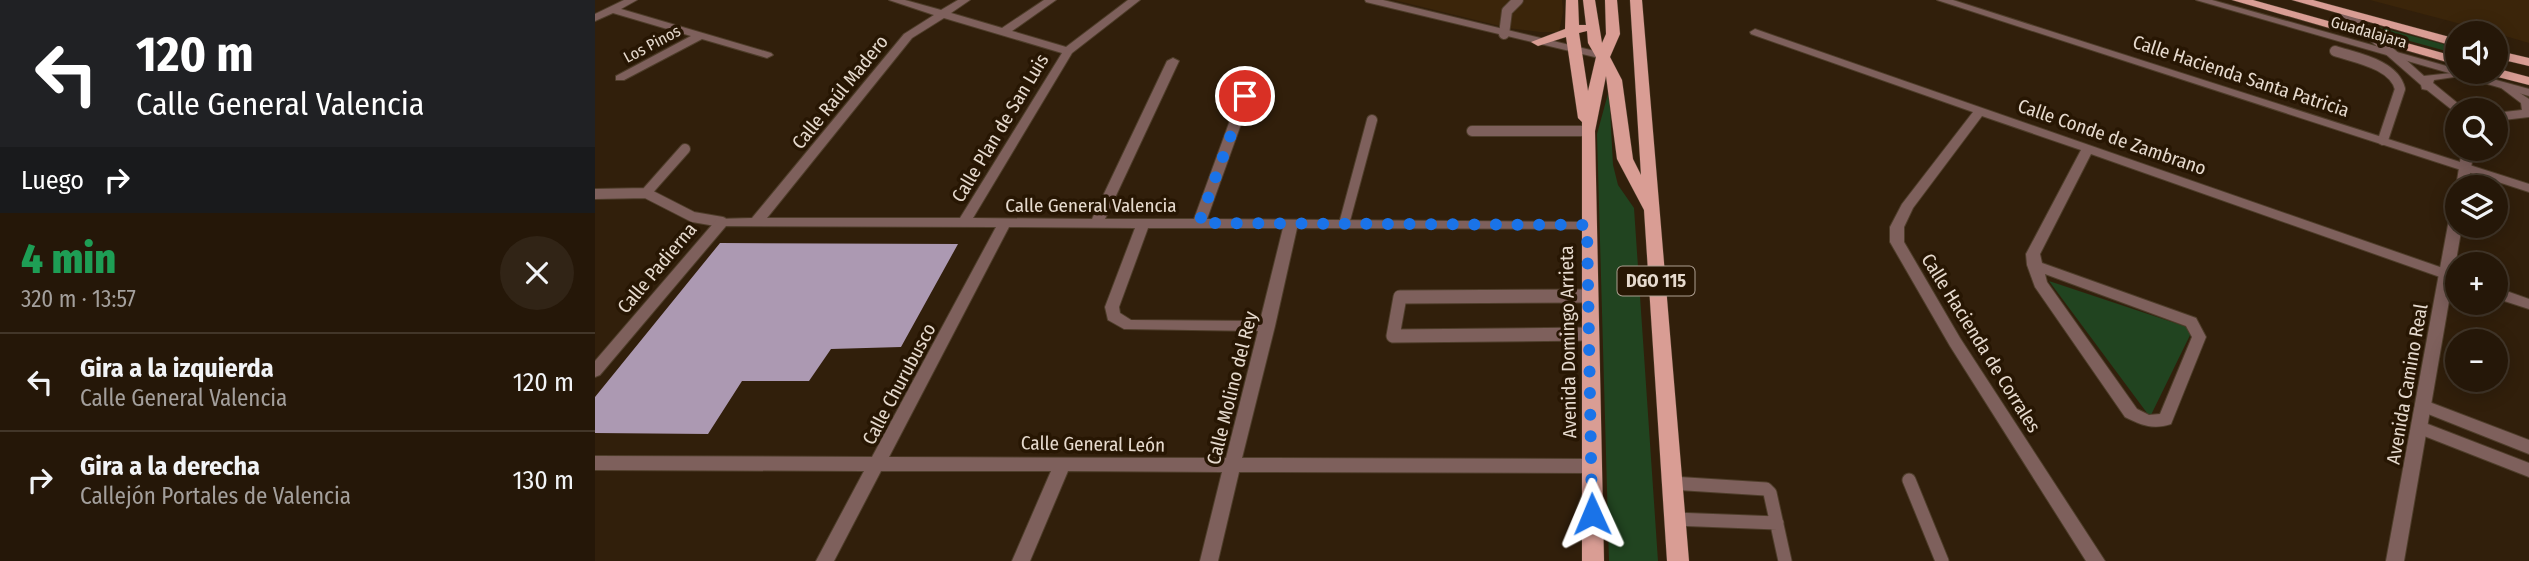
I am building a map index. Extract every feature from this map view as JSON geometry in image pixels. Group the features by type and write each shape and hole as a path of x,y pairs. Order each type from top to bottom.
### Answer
{"main road":[{"path":"1572,0 1572,32 1587,131"},
{"path":"1590,0 1595,43 1615,80 1625,159 1650,209"},
{"name":"DGO 115","path":"1636,0 1678,561"},
{"path":"2238,0 2383,41 2445,63"},
{"path":"2298,0 2445,40"},
{"path":"1538,42 1591,23 1611,4"},
{"name":"Avenida Domingo Arrieta","path":"1593,561 1587,131 1603,56 1613,34 1611,4"},
{"path":"2508,57 2529,62"},
{"path":"2508,75 2529,81"}],"street":[{"path":"595,18 632,0"},
{"path":"894,0 1068,51"},
{"name":"Calle Raúl Madero","path":"756,222 908,36 965,0"},
{"path":"1003,32 1051,0"},
{"path":"1370,0 1603,56"},
{"name":"Calle Hacienda Santa Patricia","path":"1942,0 2529,188"},
{"name":"Guadalajara","path":"2201,0 2398,57 2445,65"},
{"name":"Calle Plan de San Luis","path":"963,224 1068,51 1128,1"},
{"path":"612,10 698,37 767,54"},
{"path":"2346,14 2383,41 2426,87 2445,100"},
{"name":"Calle Conde de Zambrano","path":"1755,32 2445,274"},
{"name":"Los Pinos","path":"620,78 698,37"},
{"path":"1097,224 1173,61"},
{"path":"1199,223 1254,71"},
{"path":"2426,87 2429,77 2445,71"},
{"name":"Guadalajara","path":"2499,84 2529,93"},
{"path":"2506,87 2526,102 2529,113 2508,115"},
{"name":"Calle Hacienda de Corrales","path":"1980,111 1907,207 1897,227 1897,242 1955,342 2096,561"},
{"path":"2034,265 2191,322 2197,328 2199,337 2165,420 2148,421 2131,413 2040,283 2034,265 2033,254 2087,150"},
{"path":"2464,175 2467,161"},
{"name":"Calle General Valencia","path":"722,222 1587,225"},
{"name":"Calle Padierna","path":"595,371 722,222"},
{"path":"1143,224 1112,307 1112,316 1129,325 1268,326"},
{"name":"Calle Molino del Rey","path":"1209,561 1291,224"},
{"name":"Calle Churubusco","path":"825,561 880,463 1004,225"},
{"path":"2508,297 2529,304"},
{"name":"Avenida Camino Real","path":"2395,561 2445,305"},
{"path":"2424,406 2529,447"},
{"path":"2420,427 2529,470"},
{"name":"Calle General León","path":"595,463 1591,466"},
{"path":"1021,561 1062,466"}],"lane":[{"path":"1504,34 1507,11 1518,0"},
{"path":"2335,51 2376,64 2398,81 2400,89 2383,140"},
{"path":"1344,224 1372,120"},
{"path":"1472,131 1587,131"},
{"path":"646,193 685,149"},
{"path":"595,194 646,193 693,217 722,222"},
{"path":"1588,296 1399,297 1393,336 1589,334"},
{"path":"1909,480 1942,561"},
{"path":"1671,483 1759,486 1770,493 1785,561"},
{"path":"1674,519 1777,523"}],"shaded area":[{"path":"1394,0 1562,0 1563,12 1559,32 1540,32 1508,28"},
{"path":"2370,0 2529,0 2529,43 2508,37 2508,21 2450,21"}],"green space":[{"path":"2379,27 2445,45 2445,51 2388,35"},
{"path":"1609,90 1613,165 1618,185 1634,208 1658,561 1609,561 1597,134"},
{"path":"2049,281 2193,329 2150,417"}],"building":[{"path":"720,243 958,244 901,347 831,349 809,381 742,381 708,434 595,433 595,397"}],"route":[{"path":"1245,96 1199,223 1587,225 1592,514"}]}
